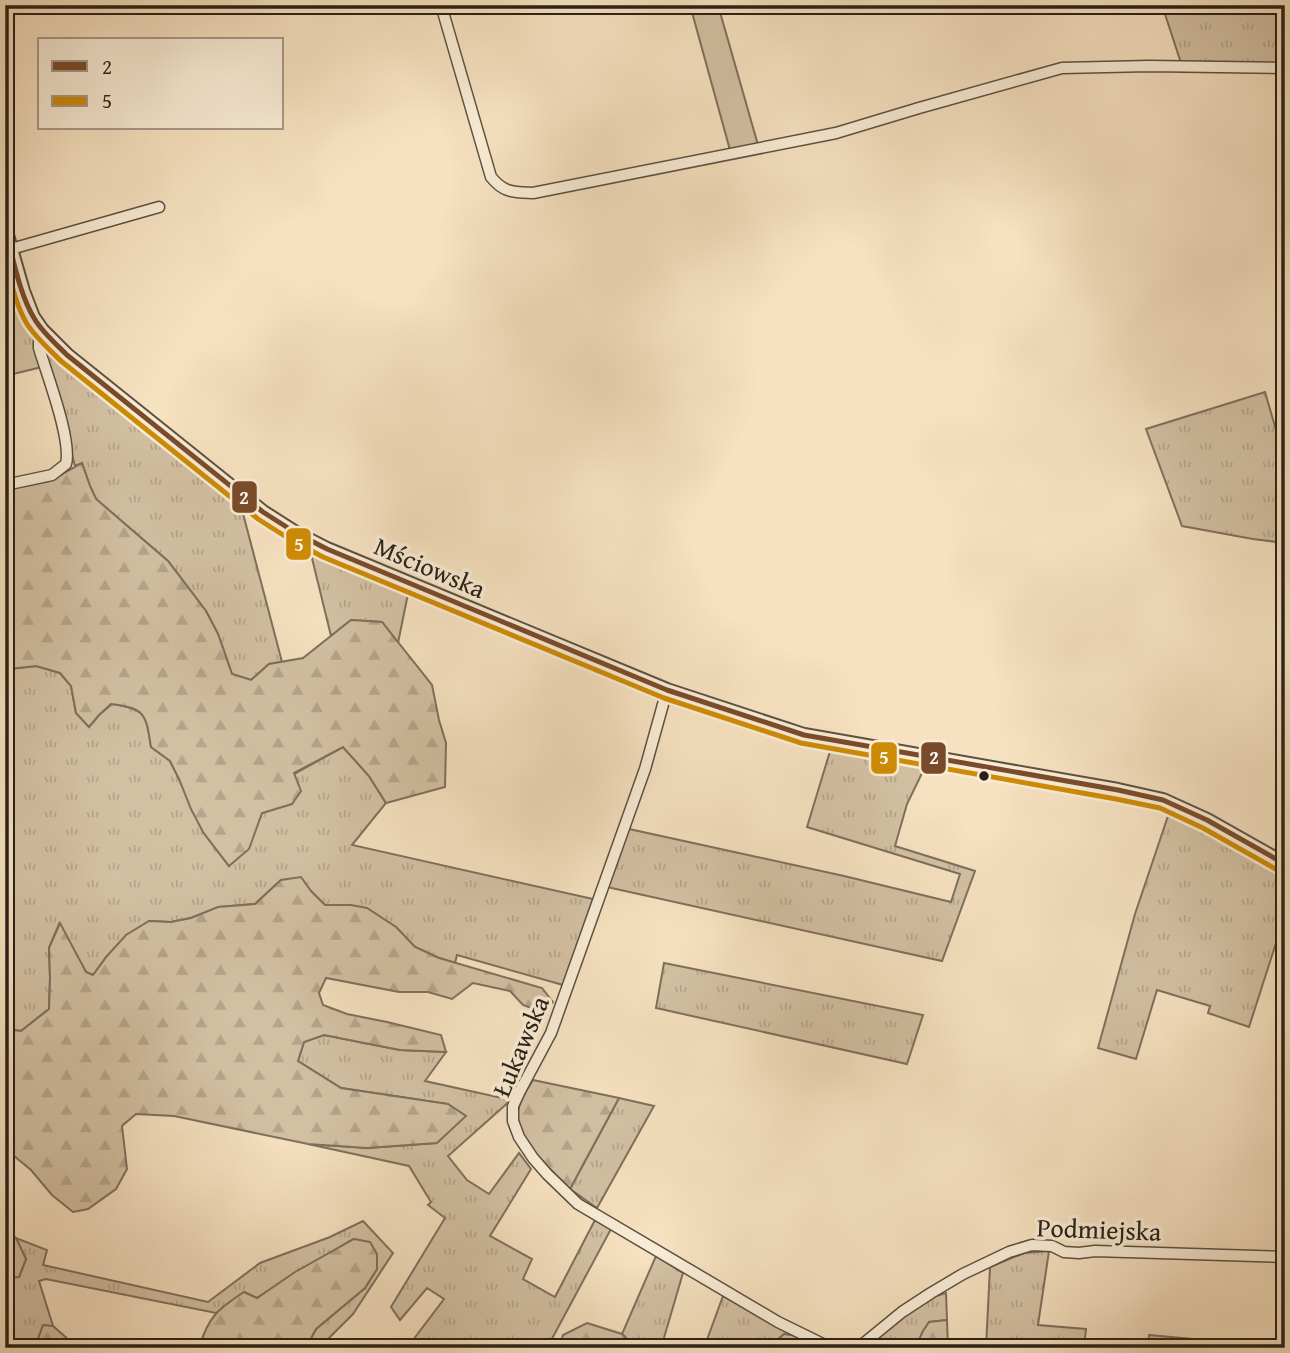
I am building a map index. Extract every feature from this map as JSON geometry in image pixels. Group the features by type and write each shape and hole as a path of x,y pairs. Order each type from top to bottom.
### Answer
{"street":[{"path":"442,5 491,177 499,187 513,192 533,193 836,133 1062,68 1285,68"},
{"path":"11,249 159,207"},
{"name":"Mściowska","path":"5,228 28,306 42,330 67,355 263,512 327,549 667,690 804,735 1163,800 1207,820 1285,864"},
{"path":"5,485 52,474 66,464 68,456 66,439 39,348 42,330"},
{"name":"Łukawska","path":"667,690 645,769 551,1034 513,1105 513,1121 519,1137 533,1158 578,1204 778,1322 831,1348"},
{"name":"Podmiejska","path":"858,1348 902,1312 931,1293 995,1258 1025,1247 1052,1246 1064,1252 1079,1253 1095,1251 1285,1257"}],"green space":[{"path":"690,5 718,5 758,145 730,150"},
{"path":"1162,5 1285,5 1285,63 1181,63"},
{"path":"5,240 42,367 5,376"},
{"path":"49,346 240,502 282,662 269,664 251,680 232,674 218,634 206,611 168,561 96,499 82,463 75,466 46,360 45,352"},
{"path":"1265,392 1285,461 1285,543 1182,526 1146,429"},
{"path":"82,463 96,499 168,561 206,611 218,634 232,674 251,680 269,664 303,658 351,620 382,622 432,685 446,743 445,787 386,803 369,776 343,747 294,773 301,791 292,804 262,813 249,849 229,866 203,832 170,761 151,747 148,727 138,711 111,704 89,727 76,713 71,686 60,673 36,666 5,668 5,575 9,572 5,490 50,481"},
{"path":"309,546 409,589 398,643 382,622 351,620 331,636"},
{"path":"36,666 60,673 71,686 76,713 89,727 112,704 132,708 142,715 148,727 151,747 170,761 203,832 229,866 255,830 262,813 292,804 294,774 343,747 369,776 386,803 352,845 593,899 563,985 457,955 455,963 439,958 415,947 396,927 351,905 325,905 311,891 281,880 255,904 219,907 191,918 171,922 149,921 107,956 93,975 86,972 59,924 49,948 49,1009 21,1031 5,1029 5,668"},
{"path":"831,748 926,765 907,804 895,846 975,871 942,961 607,887 629,829 951,902 960,874 807,827"},
{"path":"1168,816 1203,827 1285,878 1285,915 1249,1027 1208,1013 1210,1006 1157,990 1136,1059 1098,1048 1135,914"},
{"path":"301,877 325,905 367,908 396,927 415,947 439,958 542,988 553,1002 545,1009 534,1009 523,1005 510,991 473,983 452,999 428,992 399,992 326,978 319,993 323,1005 347,1014 441,1035 446,1052 400,1050 324,1035 304,1042 298,1061 341,1088 448,1104 466,1116 437,1143 367,1148 308,1144 174,1116 136,1114 122,1126 127,1169 116,1189 88,1209 73,1212 52,1195 31,1170 5,1151 5,1029 21,1031 49,1009 49,948 60,923 86,972 93,975 126,935 149,921 171,922 191,918 218,907 255,904 281,880"},
{"path":"664,963 923,1015 907,1064 656,1008"},
{"path":"324,1035 400,1050 446,1052 425,1081 511,1100 448,1156 467,1180 489,1194 519,1153 531,1169 490,1236 532,1259 523,1279 555,1297 595,1220 611,1229 547,1348 407,1348 444,1299 427,1288 400,1320 391,1307 445,1218 428,1205 431,1202 409,1166 308,1144 368,1148 436,1143 448,1104 341,1088 298,1061 304,1042"},
{"path":"533,1080 619,1098 570,1189 528,1143 518,1121 520,1103"},
{"path":"619,1098 654,1106 597,1208 570,1189"},
{"path":"363,1221 393,1253 353,1314 324,1343 329,1348 307,1346 316,1329 365,1288 377,1269 353,1239 257,1298 244,1292 216,1313 46,1279 39,1281 53,1326 43,1326 38,1339 41,1348 5,1348 5,1278 19,1277 26,1259 16,1238 47,1250 43,1265 208,1302 260,1263 330,1237"},
{"path":"5,1228 16,1238 26,1259 19,1277 5,1278"},
{"path":"354,1239 370,1242 377,1254 377,1269 365,1288 316,1329 307,1348 199,1348 210,1321 235,1298 244,1292 257,1298 295,1272"},
{"path":"1049,1251 1038,1325 1086,1329 1084,1348 986,1348 990,1267 1024,1253"},
{"path":"656,1256 683,1273 661,1348 636,1348 622,1334"},
{"path":"946,1293 947,1320 929,1322 915,1348 865,1348 926,1299"},
{"path":"723,1296 798,1337 784,1334 768,1348 704,1348"},
{"path":"947,1320 948,1348 915,1348 929,1322"},
{"path":"587,1323 622,1334 636,1348 559,1348 563,1335"},
{"path":"43,1325 53,1326 78,1348 41,1348 38,1339"},
{"path":"784,1334 804,1337 823,1348 768,1348"},
{"path":"1149,1335 1203,1340 1202,1348 1148,1348"}],"transit line":[{"name":"2","path":"5,229 20,286 29,308 45,333 67,355 263,512 327,549 667,690 804,735 1163,800 1207,820 1285,864"},
{"name":"5","path":"5,261 23,317 39,339 61,361 258,519 323,557 664,698 801,743 1160,808 1203,828 1281,872"}]}
